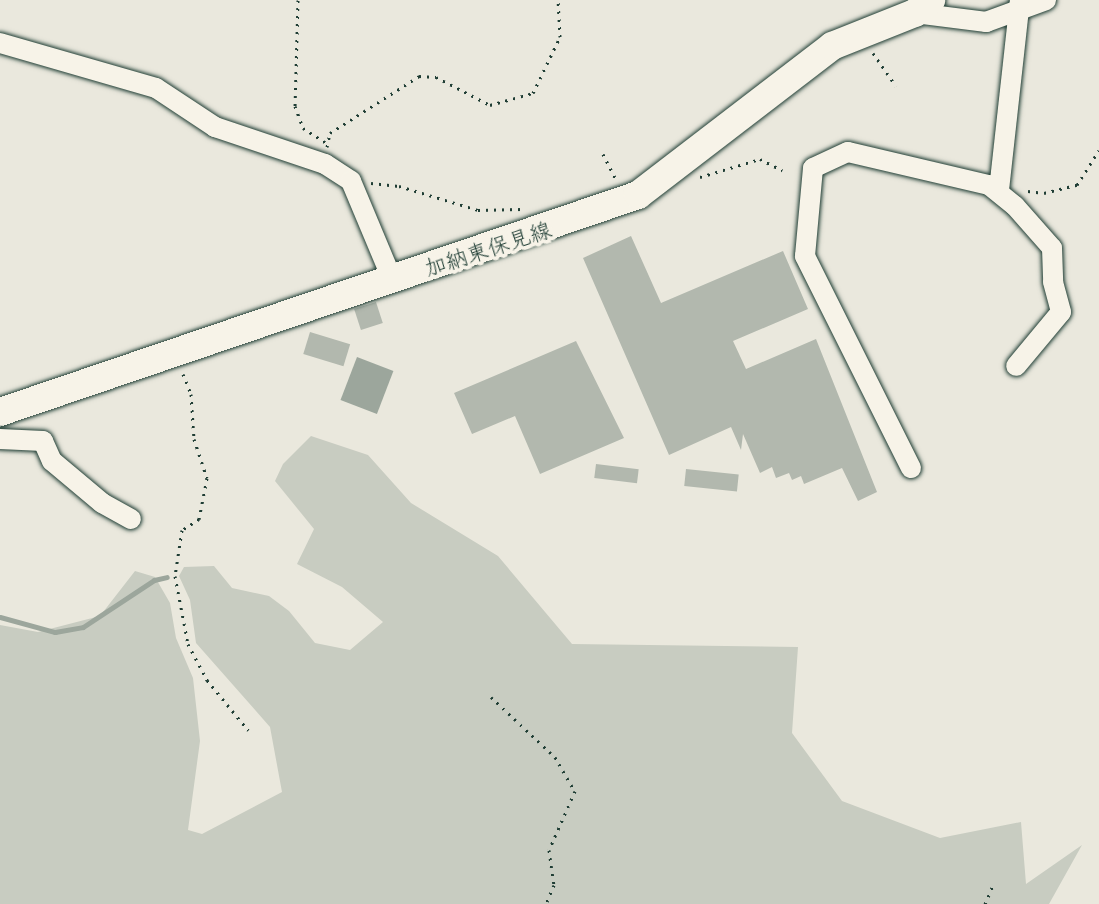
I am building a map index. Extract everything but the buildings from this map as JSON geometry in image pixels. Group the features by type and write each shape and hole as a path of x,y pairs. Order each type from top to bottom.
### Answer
{"main road":[{"name":"加納東保見線","path":"0,412 625,201 681,166 800,68 859,33 923,7"}],"street":[{"path":"923,7 986,22 1020,5 1046,0"},
{"path":"1000,183 1020,5"},
{"path":"0,43 156,88 215,127 326,154 351,181 392,279"},
{"path":"911,468 805,256 813,168 848,152 1000,183 1052,248 1053,282 1061,312 1016,366"},
{"path":"0,439 43,441 52,461 102,503 131,519"}],"path":[{"path":"298,0 298,118 326,154"},
{"path":"326,154 330,133 426,74 490,105 533,93 560,37 558,0"},
{"path":"859,33 896,86"},
{"path":"1000,183 1031,193 1077,185 1099,150"},
{"path":"603,154 625,201"},
{"path":"681,166 697,177 760,159 782,170"},
{"path":"351,181 399,186 478,210 536,209"},
{"path":"177,351 191,394 194,439 207,478 199,519 182,530 175,576 188,644 207,680 248,730"},
{"path":"491,697 555,757 575,791 549,850 554,885 546,904"},
{"path":"985,904 994,883"}],"shaded area":[{"path":"357,357 393,371 377,414 341,400"},
{"path":"311,436 368,455 411,503 498,556 572,644 798,647 792,733 842,801 940,838 1021,822 1026,884 1082,845 1049,904 0,904 0,625 38,632 100,616 135,571 155,577 170,603 176,638 193,678 200,741 188,830 202,834 282,792 270,727 196,643 190,600 179,576 184,567 214,566 232,588 269,596 289,611 315,643 350,650 383,622 342,587 297,564 314,529 275,481 283,464"}],"waterway":[{"path":"0,617 55,632 83,627 154,580 167,577"}]}
